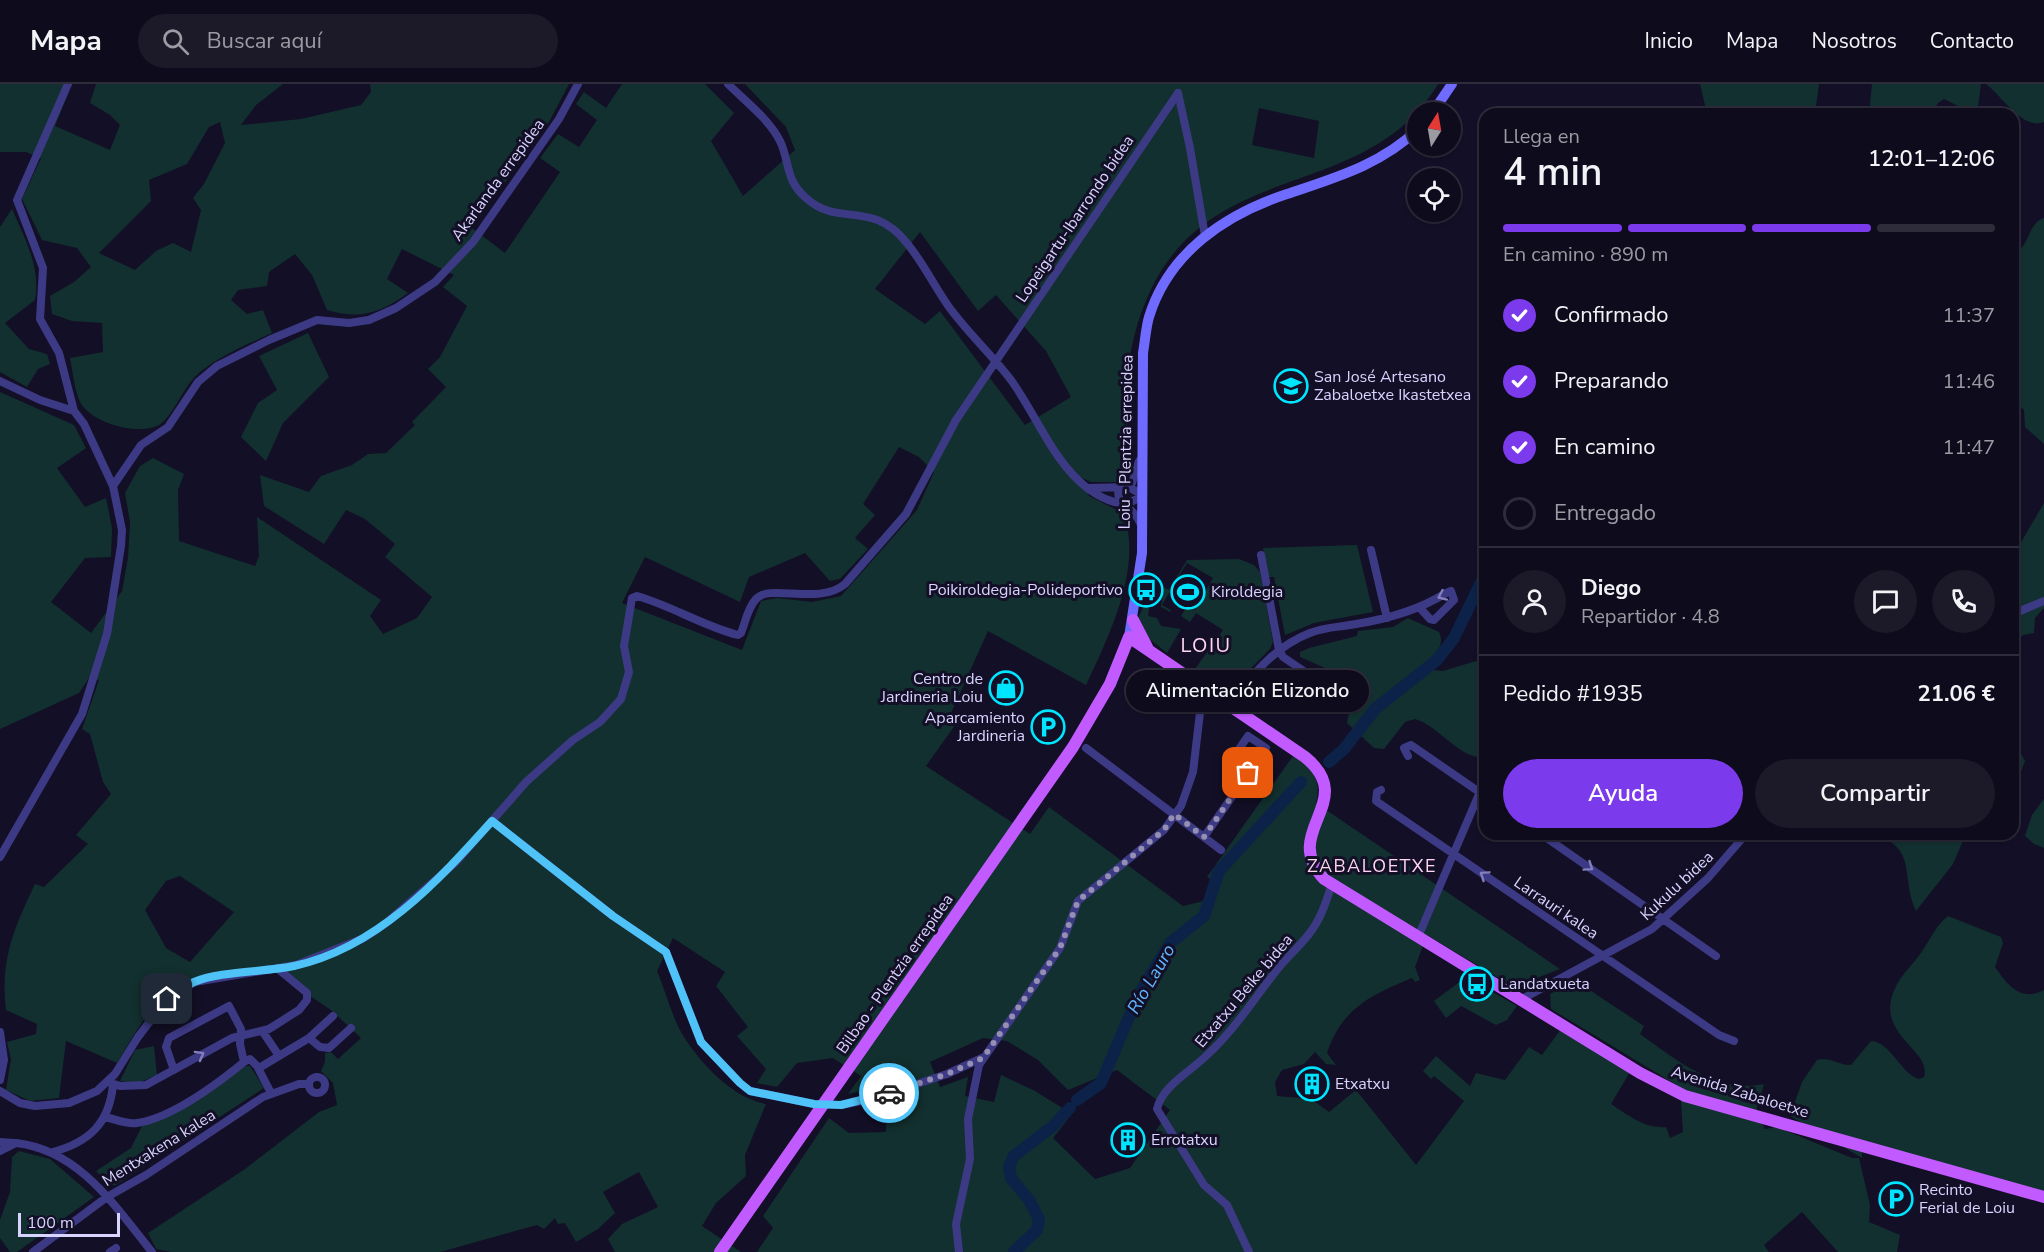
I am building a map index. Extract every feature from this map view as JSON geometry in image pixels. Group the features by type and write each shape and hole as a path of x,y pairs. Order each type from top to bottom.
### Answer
{"main road":[{"path":"1440,102 1452,84"},
{"path":"1446,102 1458,84"},
{"path":"1149,325 1154,304 1179,262 1204,236 1221,223 1256,206 1357,170 1387,153 1407,138"},
{"name":"Loiu - Plentzia errepidea","path":"1094,713 1115,672 1133,620 1142,531 1141,379 1149,325 1154,322 1167,291 1183,266 1199,248 1221,230 1258,210 1368,171 1407,144"},
{"path":"1115,672 1132,655 1148,650 1133,620"},
{"name":"Avenida Zabaloetxe","path":"1129,637 1305,757 1320,771 1325,782 1321,808 1310,841 1311,858 1318,873 1332,884 1640,1073 1685,1096 2044,1197"},
{"name":"Bilbao - Plentzia errepidea","path":"720,1252 1052,778 1094,713"}],"street":[{"path":"0,857 82,714 96,674 120,567 122,530 113,486 84,424 74,411 59,353 38,312 43,289 43,268 17,200 68,84"},
{"name":"Akarlanda errepidea","path":"113,486 141,445 168,427 198,382 217,366 269,340 317,320 349,323 375,318 419,294 435,282 473,242 559,119 578,84"},
{"path":"728,84 763,119 780,142 794,184 805,198 818,208 834,213 875,218 892,227 907,243 950,308 1011,380 1064,464 1087,488 1113,502 1124,504 1134,502 1142,495 1137,489 1124,486 1087,488"},
{"name":"Lopeigartu-Ibarrondo bidea","path":"492,821 526,782 573,740 600,722 621,699 629,672 624,646 632,598 638,596 644,598 678,614 738,635 741,633 749,608 759,596 769,592 803,595 839,589 906,514 956,420 1178,93 1190,148 1204,236"},
{"path":"0,381 40,400 74,411"},
{"path":"1142,531 1137,514 1119,501 1118,494 1124,486 1132,483 1143,445"},
{"path":"1371,550 1387,618"},
{"path":"1261,555 1279,650 1283,657 1342,697"},
{"path":"1228,704 1279,650 1312,632 1387,618 1419,607 1451,591 1454,595 1454,600 1434,620 1430,619 1419,607"},
{"path":"2019,611 2044,601"},
{"path":"959,1252 957,1214 970,1159 970,1102 983,1058 1060,948 1078,901 1164,830 1189,789 1203,687"},
{"path":"1408,756 1404,748 1411,745 1479,791"},
{"path":"1086,748 1221,850"},
{"path":"1204,837 1257,761"},
{"name":"Larrauri kalea","path":"1381,790 1377,792 1376,801 1719,1035 1734,1041"},
{"path":"1418,937 1479,802"},
{"path":"53,1152 76,1145 105,1117 111,1098 110,1084 138,1037 167,999 195,982 277,968 322,956 374,932 448,868 492,821 613,916 666,952 701,1042 750,1091 841,1105 872,1099 947,1074 983,1058"},
{"path":"1550,840 1716,956"},
{"name":"Kukulu bidea","path":"1522,999 1653,929 1708,878 1741,840"},
{"name":"Etxatxu Beike bidea","path":"1250,1252 1227,1206 1204,1185 1157,1109 1160,1099 1189,1068 1205,1058 1220,1042 1276,970 1310,933 1323,910 1332,884"},
{"path":"0,1092 20,1103 34,1106 69,1103 110,1084 146,1085 232,1038 263,1032 286,1020 307,1000 308,993 304,988 285,977 277,968"},
{"path":"174,1070 166,1047 169,1038 229,1006 241,1029 244,1062"},
{"path":"258,1068 309,1038 333,1016"},
{"path":"309,1038 313,1044 324,1048 351,1028"},
{"path":"0,1032 4,1060 0,1080"},
{"path":"263,1032 279,1056"},
{"path":"105,1117 130,1124 154,1118 206,1090 250,1059 258,1068 271,1093"},
{"name":"Mentxakena kalea","path":"33,1252 108,1197 146,1175 271,1093 299,1084 309,1084"},
{"path":"0,1142 16,1143 53,1152 96,1184 152,1252"},
{"path":"0,1151 16,1143"}],"green space":[{"path":"0,84 72,84 55,126 110,150 120,125 110,115 90,103 96,84 283,84 256,105 241,125 301,119 361,105 371,92 370,84 569,84 549,122 472,228 505,253 560,172 540,158 558,134 579,147 597,120 576,104 584,92 606,108 622,84 705,84 734,113 711,141 743,196 795,150 786,127 745,84 1438,84 1423,102 1407,102 1407,121 1404,125 1364,152 1231,207 1191,235 1158,276 1134,337 1131,353 1126,474 1119,482 1091,482 1082,478 1089,496 1123,513 1128,534 1129,556 1121,601 1086,685 988,631 951,713 958,721 926,766 1030,834 1049,807 1183,906 1212,899 1220,886 1207,877 1293,756 1314,775 1318,787 1316,803 1560,969 1514,987 1427,935 1415,967 1420,980 1415,982 1412,978 1371,997 1360,1005 1341,1025 1327,1053 1336,1065 1326,1064 1315,1052 1304,1064 1282,1070 1275,1082 1277,1096 1311,1099 1329,1112 1356,1090 1416,1165 1464,1101 1434,1076 1431,1079 1423,1071 1436,1056 1470,1086 1476,1073 1505,1080 1529,1047 1542,1055 1561,1029 1630,1072 1611,1104 1644,1124 1666,1127 1670,1138 1683,1132 1680,1087 1551,1009 1550,994 1576,981 1644,1026 1640,1034 1697,1072 1730,1084 1747,1086 1764,1084 1756,1111 1765,1129 1777,1127 1852,1158 1859,1158 1870,1205 1869,1222 1900,1235 1897,1252 1838,1252 1802,1212 1764,1245 1769,1252 757,1252 773,1228 763,1216 829,1118 849,1133 886,1132 886,1101 880,1087 848,1094 861,1076 833,1058 797,1063 777,1087 757,1083 766,1069 737,1036 748,1027 716,986 725,972 673,938 657,971 680,1030 691,1048 719,1079 742,1095 766,1104 745,1155 746,1176 716,1203 702,1226 741,1252 615,1252 608,1239 622,1224 658,1207 639,1172 603,1192 615,1213 598,1229 576,1242 565,1223 558,1224 555,1218 544,1229 537,1225 440,1252 171,1252 156,1249 148,1233 245,1169 319,1112 337,1105 333,1083 321,1071 325,1062 325,1053 331,1052 338,1059 361,1038 331,1010 267,967 217,972 189,980 166,995 139,1027 117,1063 66,1041 59,1098 30,1101 6,1090 11,1059 7,1042 36,1034 37,1024 6,1010 5,975 15,930 35,884 44,887 88,844 76,835 111,794 103,782 90,734 82,729 99,680 89,678 79,693 0,729 0,392 74,425 86,448 57,468 85,507 106,498 112,528 111,557 85,558 51,602 91,633 122,591 128,558 130,522 125,493 140,466 153,458 184,474 178,490 179,541 255,566 259,556 257,517 381,600 370,616 383,634 417,618 432,597 385,557 395,544 365,519 346,510 324,544 264,506 260,475 309,492 321,476 352,465 368,454 386,453 415,425 412,422 446,387 428,369 440,357 467,306 443,287 454,275 402,249 387,279 408,293 388,306 370,313 350,314 327,310 312,275 295,254 269,272 267,286 238,290 231,300 247,314 263,310 272,333 226,355 200,372 170,414 157,426 134,429 107,423 86,410 80,402 70,358 103,352 102,323 72,321 52,314 50,296 74,282 91,267 77,248 42,240 22,199 41,158 26,152 0,152","holes":["1259,108 1319,121 1314,158 1252,145","220,122 225,143 204,184 193,198 201,210 191,252 173,243 156,251 135,270 99,253 151,201 149,180 187,164 209,127","920,232 978,311 996,295 1046,351 1071,397 1025,425 940,311 925,324 875,289","899,447 919,457 934,472 917,510 841,596 812,602 777,598 761,601 742,650 622,603 645,557 740,602 749,577 805,553 830,581 840,579 868,549 855,538 875,515 863,504","180,876 234,912 190,962 166,948 145,910 166,881","983,1038 1007,1041 1038,1060 1068,1090 1117,1070 1170,1110 1130,1168 1095,1179 1053,1138 1072,1114 1035,1091 1001,1075 994,1102 965,1096 968,1077 940,1087 930,1062"]},
{"path":"1700,84 1819,84 1816,108 1706,108"},
{"path":"1872,84 1981,84 1978,108 1960,108 1944,99 1935,108 1870,108"},
{"path":"1986,84 2044,84 2044,122 2036,123 2020,117 2019,108 2011,108"},
{"path":"12,209 31,253 36,288 35,300 5,323 29,349 47,354 50,364 38,369 27,387 0,372 0,227"},
{"path":"2044,218 2044,444 2025,427 2024,410 2019,405 2019,251 2038,221"},
{"path":"308,333 329,377 283,423 266,461 241,437 258,403 277,390 259,356"},
{"path":"2044,503 2044,608 2035,618 2034,633 2023,635 2019,639 2019,546"},
{"path":"1357,545 1373,612 1314,623 1285,635 1274,577 1268,577 1263,548"},
{"path":"1239,559 1254,565 1260,572 1273,642 1270,649 1228,691 1195,669 1223,630 1196,613 1190,622 1181,616 1187,606 1195,610 1213,578 1187,563 1162,605 1171,610 1170,612 1161,607 1164,587 1169,590 1187,560"},
{"path":"1146,601 1150,603 1148,616 1157,618 1161,626 1181,629 1167,653 1148,638 1138,618"},
{"path":"1408,618 1439,632 1441,641 1431,662 1433,670 1443,671 1476,661 1479,664 1479,757 1464,752 1431,727 1415,719 1405,722 1384,749 1374,748 1347,723 1353,691 1334,672 1300,657 1300,652 1357,636 1358,631 1393,627"},
{"path":"2019,750 2025,761 2019,774"},
{"path":"2044,799 2044,848 2034,844 2025,836 2032,815"},
{"path":"1887,840 1963,840 1953,864 1916,911 1902,854 1896,846"},
{"path":"1948,916 2001,937 2003,943 1995,967 2010,986 2028,994 2044,990 2044,1191 1862,1151 1862,1158 1790,1116 1802,1082 1817,1060 1826,1059 1851,1065 1871,1041 1890,1052 1912,1076 1919,1079 1924,1077 1921,1059 1899,1033 1893,1022 1890,1010 1892,996 1903,975"},
{"path":"1466,977 1517,1006 1507,1020 1496,1025 1461,1006 1446,1018 1434,1001"},
{"path":"154,1046 157,1075 138,1083 120,1081 135,1050"},
{"path":"245,1066 250,1066 264,1088 116,1185 110,1185 96,1171 131,1148 142,1126"},
{"path":"19,1151 50,1159 94,1197 17,1252 10,1252 0,1238 0,1220 10,1192 12,1157"}],"waterway":[{"name":"Río Lauro","path":"1329,762 1344,749 1375,709 1437,660 1454,638 1479,586"},
{"name":"Río Lauro","path":"1077,1100 1101,1083 1138,996 1170,943 1204,916 1219,871 1301,782"},
{"name":"Río Lauro","path":"1014,1252 1037,1230 1039,1219 1029,1200 1011,1178 1009,1166 1014,1156 1053,1126 1070,1108"}],"way so far":[{"path":"889,1093 947,1074 983,1058 1060,948 1072,910 1078,901 1164,830 1174,814 1204,837 1248,773"}],"place":[{"name":"San José Artesano Zabaloetxe Ikastetxea","path":"1291,386"},
{"name":"Poikiroldegia-Polideportivo","path":"1146,590"},
{"name":"Kiroldegia","path":"1188,592"},
{"name":"Centro de Jardineria Loiu","path":"1006,688"},
{"name":"Aparcamiento Jardineria","path":"1048,727"},
{"name":"Alimentación Elizondo","path":"1248,773"},
{"name":"Landatxueta","path":"1477,984"},
{"name":"Etxatxu","path":"1312,1084"},
{"name":"Errotatxu","path":"1128,1140"},
{"name":"Recinto Ferial de Loiu","path":"1896,1199"}],"district":[{"name":"LOIU","path":"1206,645"},
{"name":"ZABALOETXE","path":"1372,866"}],"route":[{"path":"167,999 195,982 296,965 364,938 419,896 456,862 492,821 613,916 666,952 701,1042 750,1091 814,1104 841,1105 889,1093"}]}
